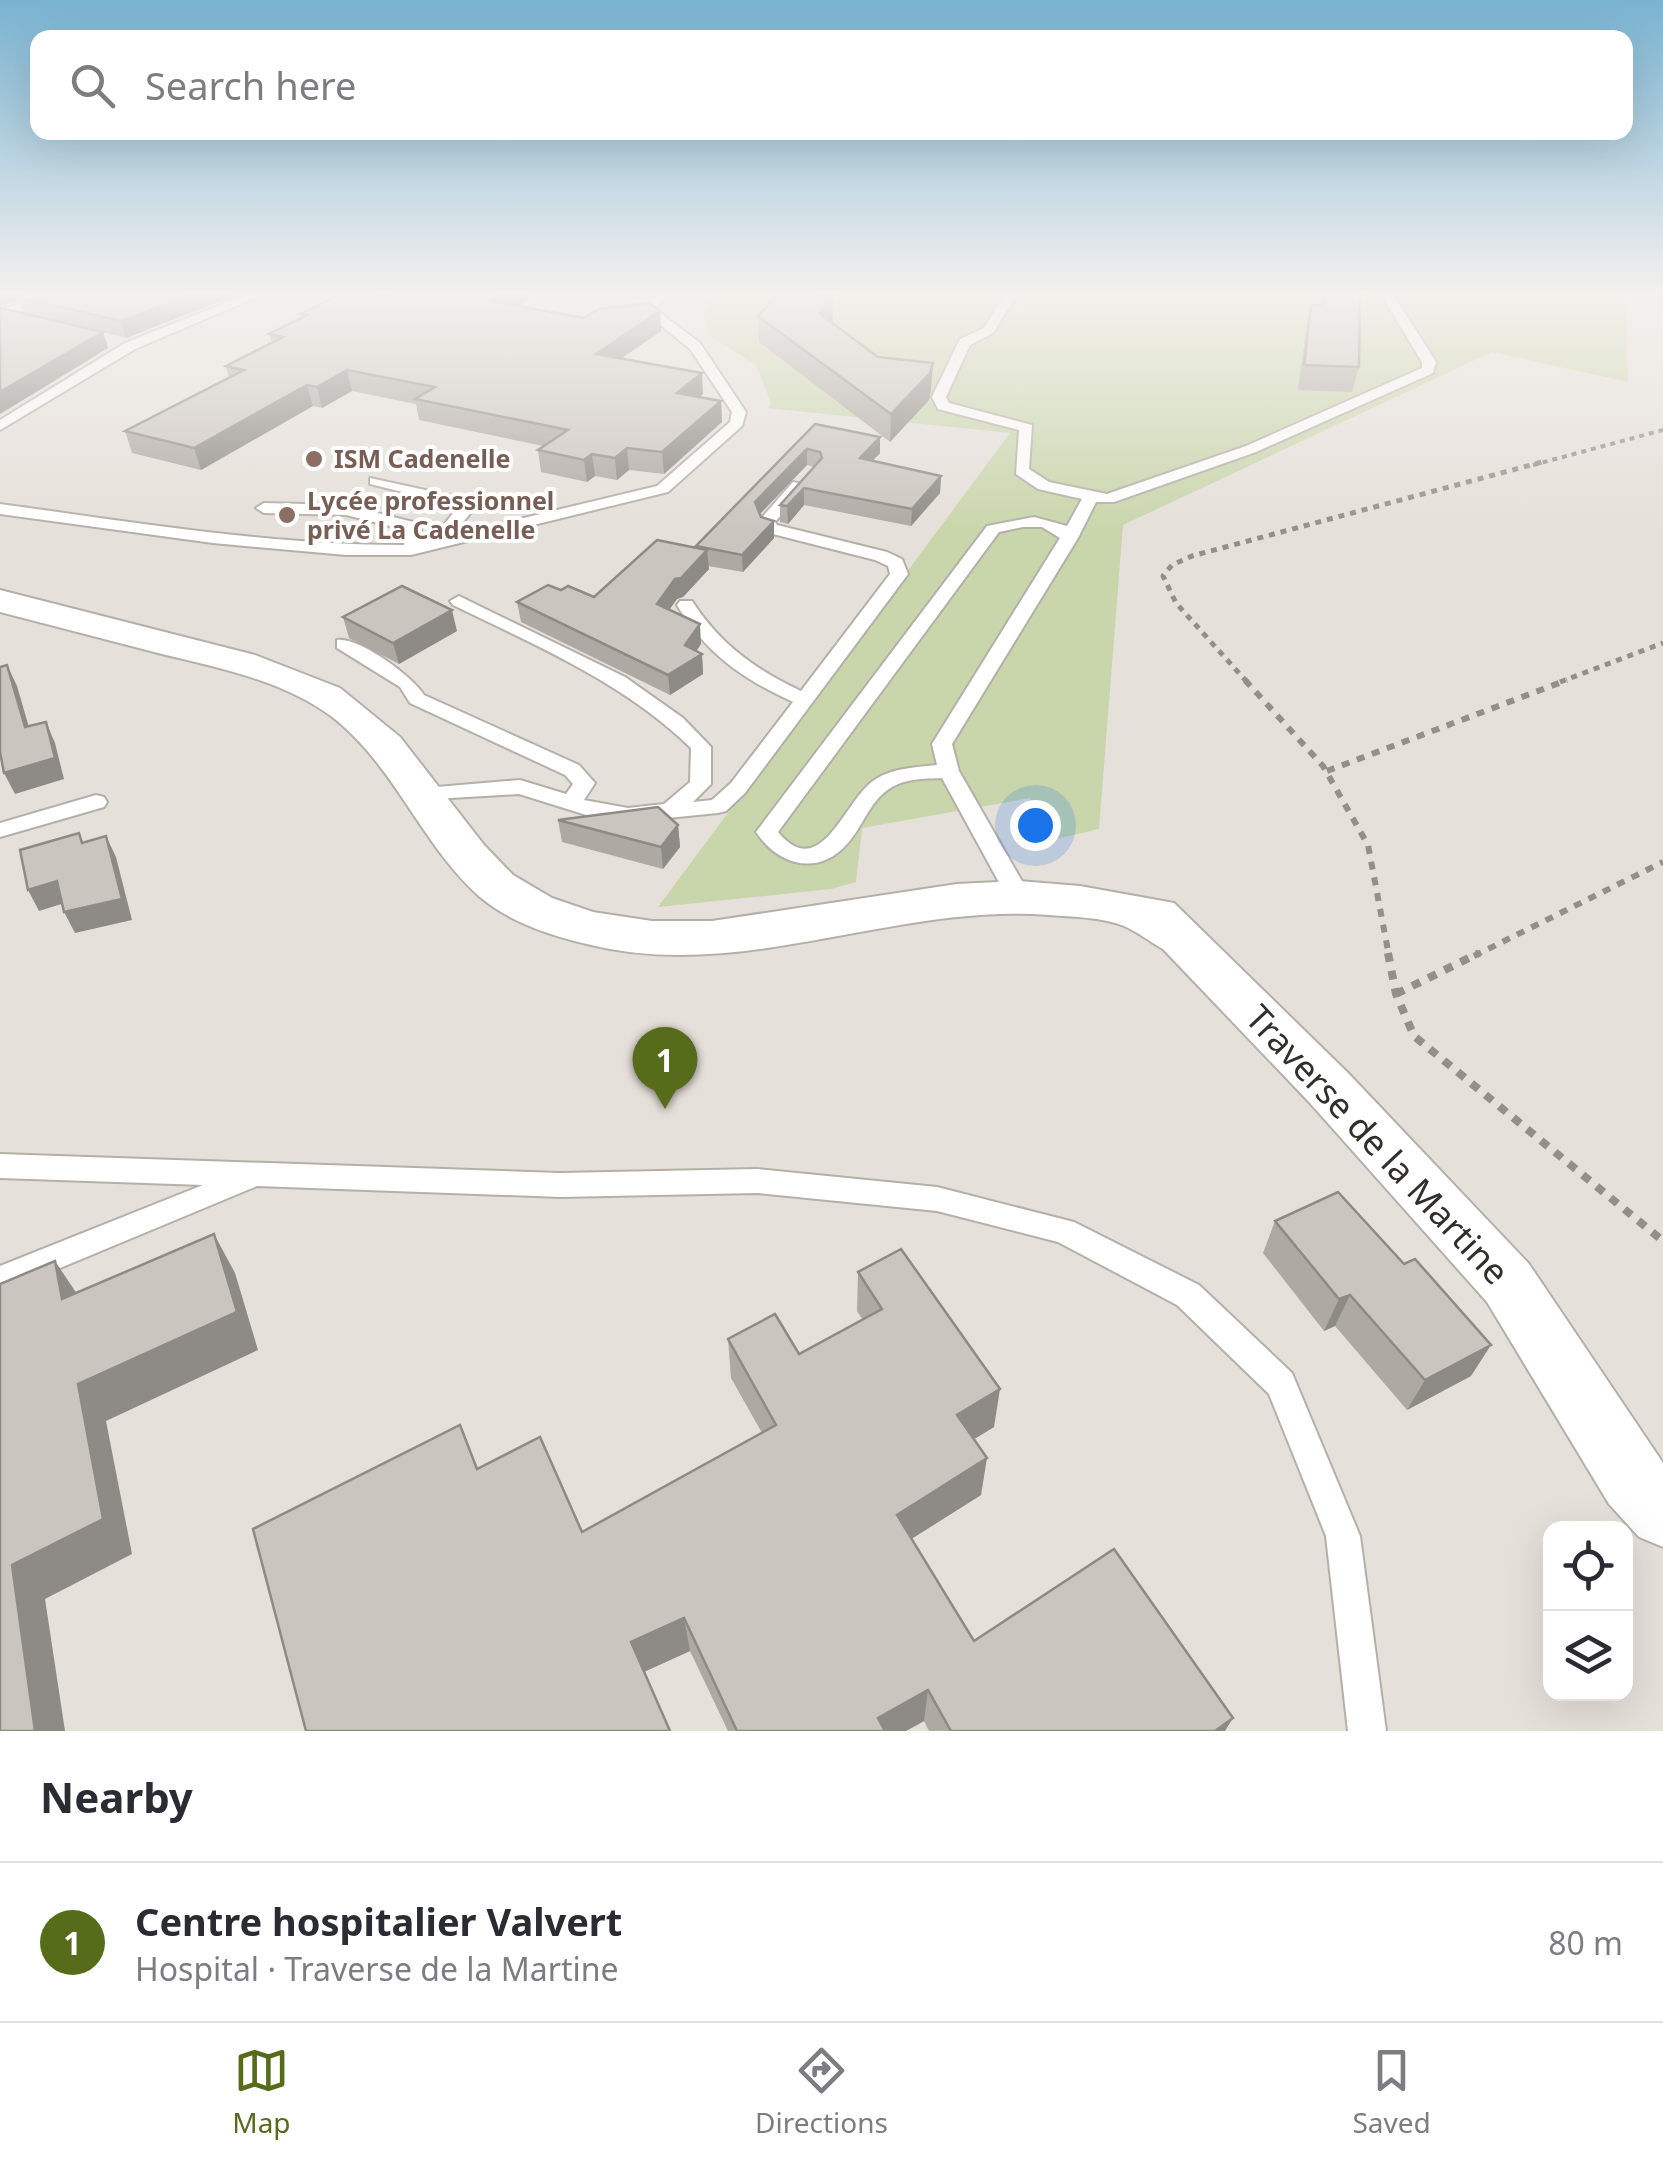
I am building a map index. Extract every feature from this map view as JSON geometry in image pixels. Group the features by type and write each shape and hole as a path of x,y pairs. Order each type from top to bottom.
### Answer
{"street":[{"name":"Traverse de la Martine","path":"0,602 234,661 294,681 344,707 388,747 486,876 522,903 592,928 632,938 712,938 1014,887 1139,914 1179,936 1329,1088 1508,1283 1633,1480 1663,1514"}],"lane":[{"path":"0,426 88,372"},
{"path":"0,509 213,538 346,550 411,550 662,488 738,423 740,412 713,372"},
{"path":"951,372 939,398 943,406 1027,428 1021,471 1044,486 1108,499 1251,449 1424,372"},
{"path":"425,795 520,787 628,815 718,806 738,788 899,574 896,563 881,556 770,529 766,522 811,472"},
{"path":"374,480 470,504 450,527 461,537"},
{"path":"1014,887 949,771 942,744 1070,538 1091,496"},
{"path":"264,508 346,510 415,527 411,550"},
{"path":"949,771 893,778 878,787 836,846 820,855 793,857 779,849 767,832 993,529 1008,522 1038,522 1062,528 1070,538"},
{"path":"459,601 638,692 684,728 701,747 700,784 670,812"},
{"path":"686,604 712,646 764,682 804,700"},
{"path":"344,644 407,683 417,698 572,770 584,783 571,803"},
{"path":"0,830 96,802"},
{"path":"0,1166 560,1185 757,1182 937,1199 1064,1231 1188,1295 1281,1384 1343,1536 1367,1731"},
{"path":"0,1280 253,1176"}],"path":[{"path":"1663,430 1192,556 1172,565 1163,576 1176,603 1327,771 1368,845 1396,994 1414,1036 1663,1240"},
{"path":"1327,771 1663,644"},
{"path":"1396,994 1663,862"}],"green space":[{"path":"759,372 1450,372 1123,525 1099,829 1056,839 1030,798 862,828 856,882 831,889 658,907 1010,433 768,408 771,403"},
{"path":"1582,372 1628,372 1628,382"}],"building":[{"path":"0,372 35,372 0,392"},
{"path":"241,372 344,372 317,387 307,385 194,448 125,431"},
{"path":"356,372 695,372 702,373 677,393 721,401 662,452 627,448 615,458 592,454 584,460 538,450 568,430 415,399 435,387"},
{"path":"834,372 930,372 891,414"},
{"path":"815,424 880,437 860,458 941,476 912,509 804,488 787,506 780,505 822,458 820,452 807,449 755,502 761,517 774,521 742,555 696,546"},
{"path":"657,540 707,550 681,578 675,579 657,604 700,624 685,645 702,654 668,675 517,602 548,585 561,590 568,586 594,597"},
{"path":"402,586 452,610 393,643 343,617"},
{"path":"7,665 25,727 46,722 55,758 4,773 0,752 0,667"},
{"path":"658,807 678,825 661,847 558,820"},
{"path":"79,833 82,843 106,836 122,899 64,912 57,881 28,890 20,850"},
{"path":"1338,1192 1404,1264 1415,1259 1491,1345 1425,1380 1350,1295 1339,1299 1275,1221"},
{"path":"214,1234 237,1312 78,1384 103,1519 12,1565 35,1731 0,1731 0,1284 55,1261 62,1299"},
{"path":"901,1249 1000,1389 957,1415 987,1458 897,1515 974,1641 1114,1549 1233,1718 1215,1731 951,1731 928,1690 878,1718 885,1731 737,1731 684,1618 631,1642 670,1731 306,1731 253,1529 460,1425 477,1469 540,1437 582,1532 776,1425 728,1339 775,1314 799,1354 882,1309 858,1272"}],"place":[{"name":"ISM Cadenelle","path":"314,459"},
{"name":"Lycée professionnel privé La Cadenelle","path":"287,515"},
{"name":"Centre hospitalier Valvert","path":"665,1109"}]}
